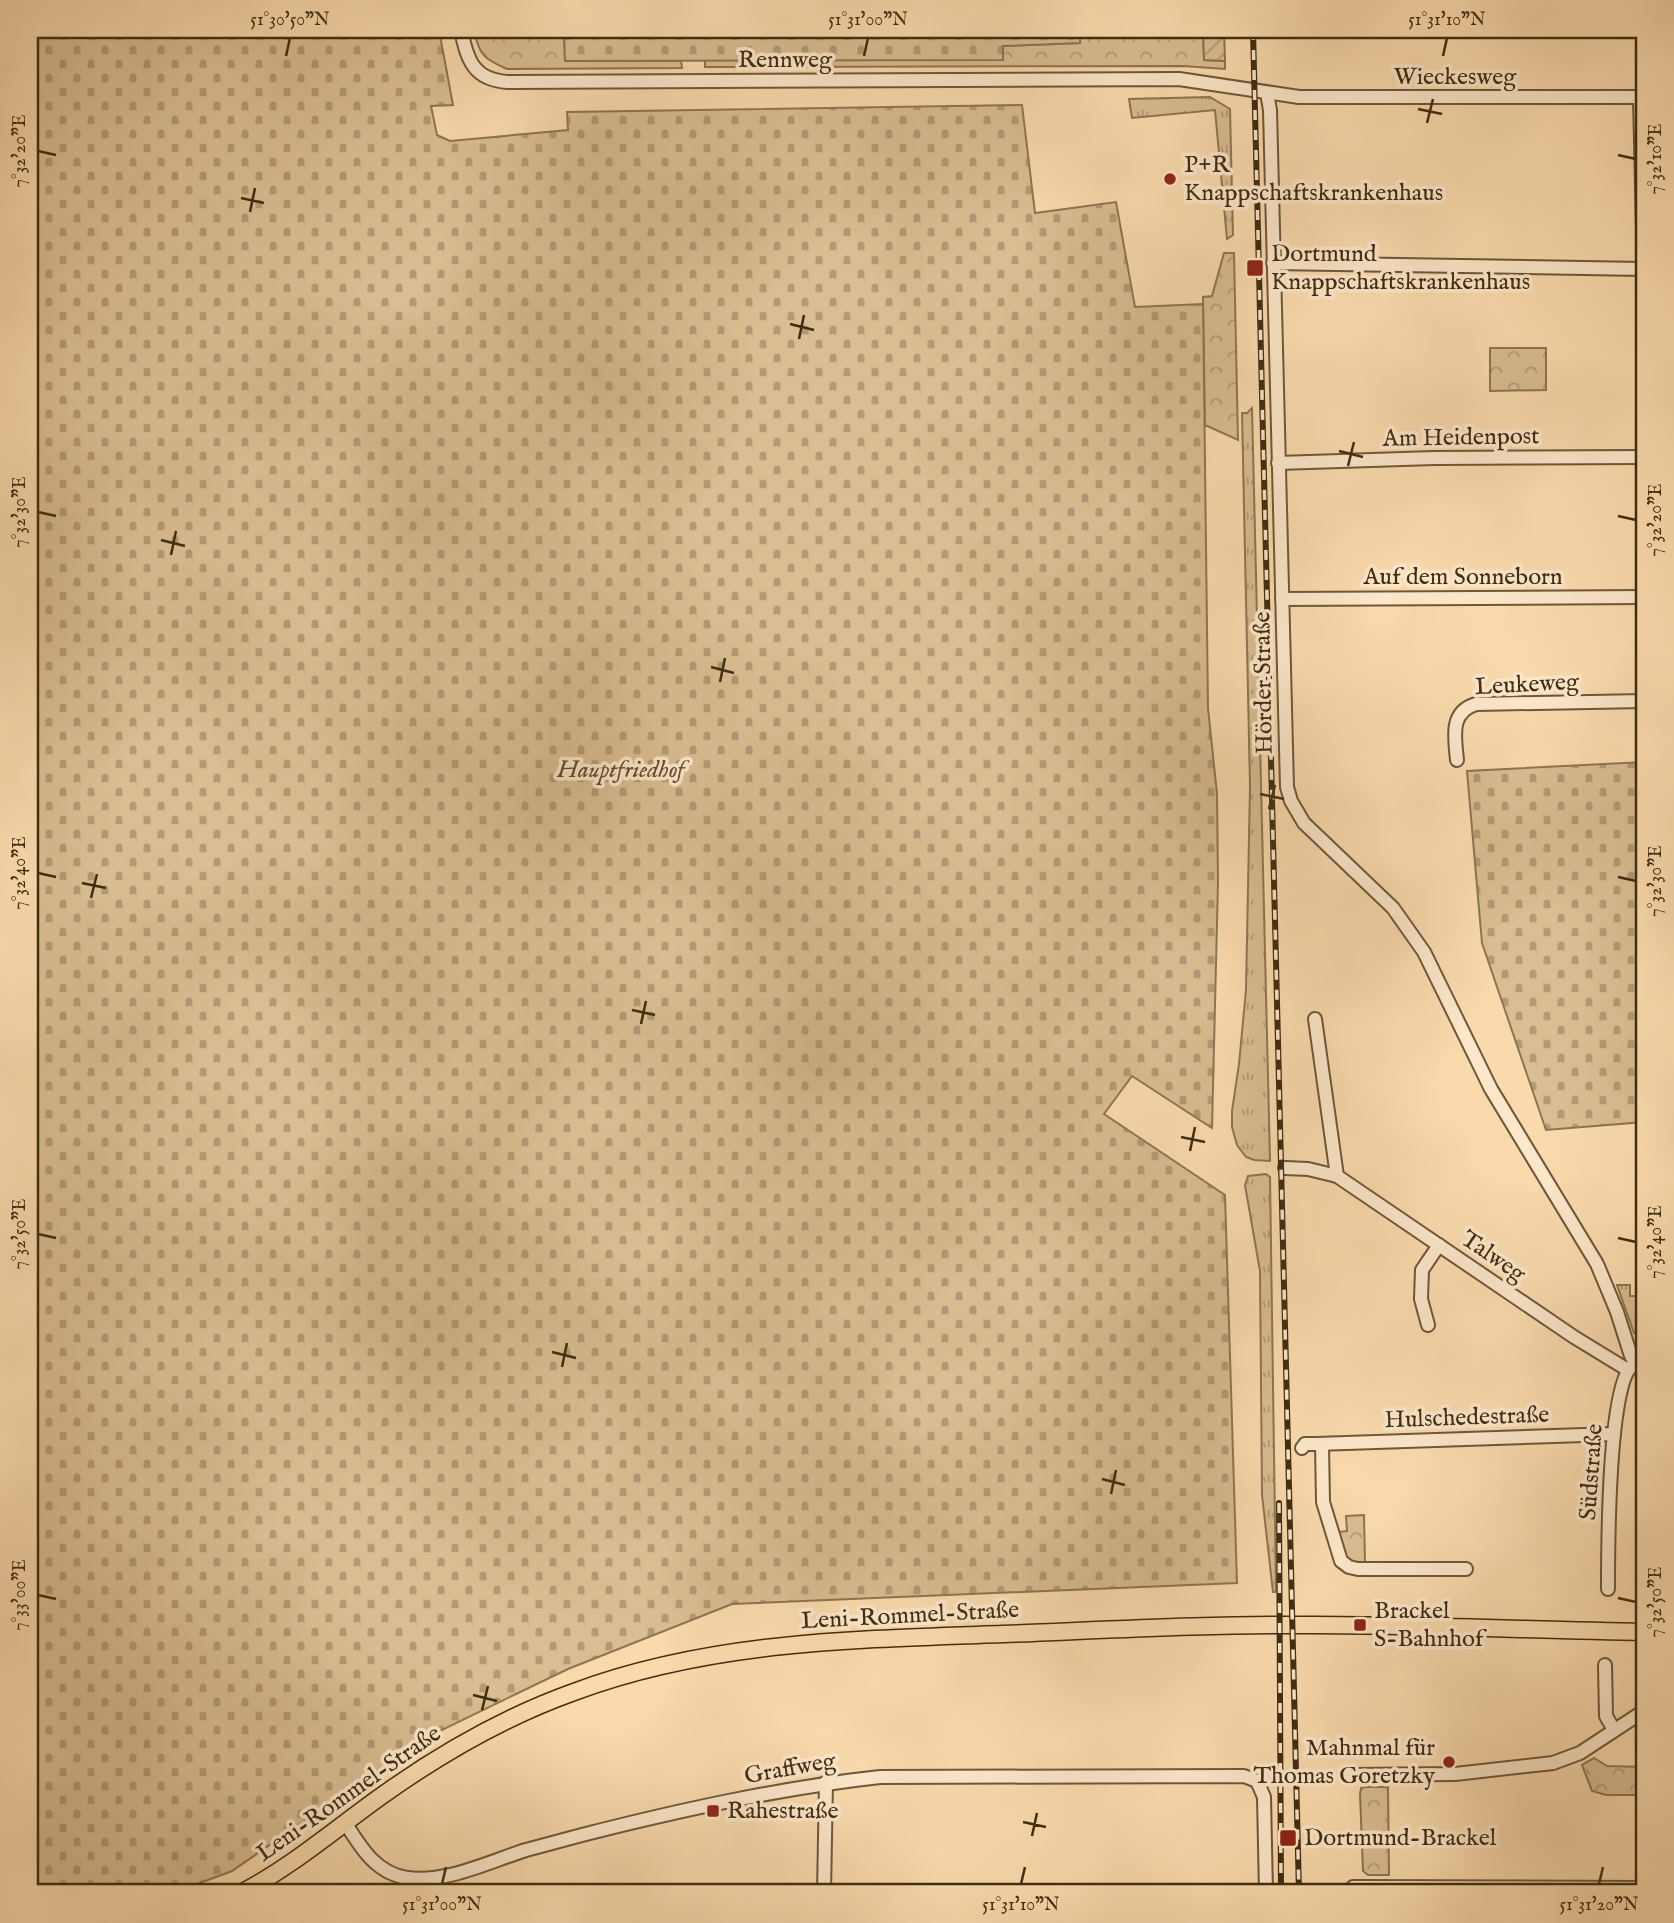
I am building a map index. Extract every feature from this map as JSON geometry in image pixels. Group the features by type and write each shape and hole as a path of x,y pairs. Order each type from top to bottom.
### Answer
{"main road":[{"name":"Leni-Rommel-Straße","path":"241,1893 278,1872 459,1745 506,1721 573,1692 627,1675 767,1647 906,1637 1206,1626 1324,1625 1644,1632"}],"street":[{"name":"Rennweg","path":"461,30 468,60 479,72 499,82 1179,79 1266,93"},
{"name":"Wieckesweg","path":"1266,93 1331,98 1642,97"},
{"name":"Hörder Straße","path":"1266,93 1270,110 1287,787 1296,812 1393,908 1424,952 1490,1089 1597,1264 1631,1367 1644,1375"},
{"path":"1642,97 1644,277"},
{"path":"1273,263 1643,269"},
{"name":"Am Heidenpost","path":"1278,463 1434,458 1644,457"},
{"name":"Auf dem Sonneborn","path":"1282,599 1644,597"},
{"name":"Leukeweg","path":"1457,760 1454,730 1456,720 1468,707 1476,704 1644,701"},
{"path":"1315,1019 1338,1175"},
{"name":"Talweg","path":"1285,1168 1338,1175 1574,1338 1631,1367"},
{"path":"1428,1325 1422,1299 1422,1269 1438,1245"},
{"name":"Südstraße","path":"1608,1589 1614,1434 1621,1387 1631,1367"},
{"name":"Hulschedestraße","path":"1302,1448 1305,1444 1614,1434"},
{"path":"1321,1445 1323,1502 1342,1561 1349,1567 1466,1569"},
{"path":"1605,1665 1606,1716 1614,1730"},
{"path":"1348,1775 1455,1774 1560,1761 1580,1753 1644,1711"},
{"name":"Graffweg","path":"346,1824 360,1848 375,1864 393,1874 408,1878 438,1878 527,1850 619,1826 725,1801 826,1783 880,1777 1244,1776 1257,1781 1264,1797 1266,1893"},
{"path":"824,1893 826,1783"},
{"path":"407,1893 408,1878"},
{"path":"1353,1887 1438,1890 1644,1888"}],"green space":[{"name":"Hauptfriedhof","path":"30,30 439,30 453,105 431,106 437,135 450,141 568,130 567,112 1022,105 1035,213 1116,202 1135,307 1203,304 1208,708 1217,794 1218,882 1212,1128 1132,1076 1104,1114 1225,1195 1237,1583 732,1604 568,1669 423,1739 232,1871 173,1893 39,1893 38,1884 30,1884"},
{"path":"474,30 564,30 565,61 681,61 682,68 507,69 484,55"},
{"path":"564,30 1080,30 1080,43 1003,46 1003,60 565,61"},
{"path":"1080,30 1203,30 1204,60 1225,61 1225,69 1183,66 705,67 705,60 1002,60 1003,46 1080,43"},
{"path":"1203,30 1224,30 1225,61 1204,60"},
{"path":"1210,97 1230,109 1233,235 1227,239 1215,110 1132,118 1129,99"},
{"path":"1224,253 1234,253 1238,440 1205,425 1203,297 1212,296"},
{"path":"1490,348 1546,348 1546,390 1490,391"},
{"path":"1252,408 1270,1161 1246,1157 1237,1145 1232,1127 1246,990 1250,786 1242,413 1247,413"},
{"path":"1644,762 1644,1122 1546,1130 1482,943 1467,771"},
{"path":"1266,1174 1270,1177 1276,1592 1273,1592 1262,1495 1260,1271 1245,1185 1248,1176"},
{"path":"1617,1285 1630,1285 1630,1296 1640,1296 1640,1333 1634,1333"},
{"path":"1364,1515 1365,1563 1352,1562 1345,1556 1338,1532 1347,1531 1346,1516"},
{"path":"1594,1758 1607,1766 1644,1767 1644,1795 1606,1795 1592,1791 1582,1765"},
{"path":"1388,1787 1389,1875 1368,1875 1363,1871 1360,1794 1361,1788"}],"railway":[{"path":"1253,30 1299,1893"},
{"path":"1279,1503 1281,1893"}],"place":[{"name":"P+R Knappschaftskrankenhaus","path":"1170,179"},
{"name":"Dortmund Knappschaftskrankenhaus","path":"1255,268"},
{"name":"Brackel S-Bahnhof","path":"1360,1625"},
{"name":"Mahnmal für Thomas Goretzky","path":"1449,1762"},
{"name":"Rahestraße","path":"713,1811"},
{"name":"Dortmund-Brackel","path":"1288,1838"}]}
